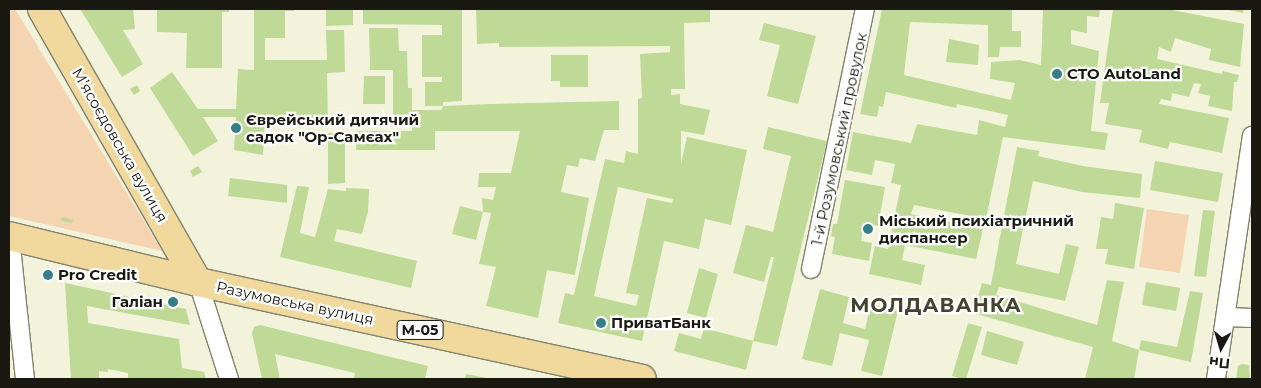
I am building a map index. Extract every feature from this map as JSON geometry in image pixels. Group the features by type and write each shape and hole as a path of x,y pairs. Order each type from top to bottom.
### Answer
{"main road":[{"name":"Мʼясоєдовська вулиця","path":"42,9 198,282"},
{"name":"Разумовська вулиця","path":"9,236 198,282 642,379"}],"street":[{"name":"1-й Розумовський провулок","path":"811,269 865,9"},
{"path":"1216,379 1252,136"},
{"path":"9,236 24,379"},
{"path":"198,282 229,379"},
{"path":"1226,317 1252,318"}],"shaded area":[{"path":"9,9 15,9 162,251 9,216"},
{"path":"1147,209 1189,215 1180,273 1139,267"}],"building":[{"path":"80,9 133,9 135,29 123,30 143,64 122,77"},
{"path":"157,9 229,9 229,12 222,12 222,68 186,68 187,33 157,32"},
{"path":"254,9 294,9 294,11 285,11 285,38 265,38 265,60 327,60 326,30 344,30 345,72 327,73 328,122 265,123 263,155 234,150 236,117 203,117 218,141 193,156 150,88 172,72 198,109 236,109 238,69 254,70"},
{"path":"326,9 353,9 353,25 326,26"},
{"path":"363,9 462,9 462,101 443,102 443,106 425,106 425,82 442,82 442,77 422,77 422,35 442,35 442,25 363,24"},
{"path":"476,9 710,9 710,22 684,23 685,89 671,89 671,95 680,94 680,104 710,110 704,135 681,131 681,164 687,137 747,150 731,225 705,219 699,249 664,241 642,341 558,323 565,293 574,295 605,159 624,163 626,151 638,154 638,99 642,98 640,54 670,52 670,46 499,47 499,43 477,44","holes":["618,187 673,199 672,203 647,198 626,293 639,295 636,306 594,296"]},
{"path":"882,9 1012,9 1012,31 1021,31 1021,47 1000,47 999,57 988,57 988,25 910,22 904,75 1011,100 1015,83 990,79 991,62 1020,60 1041,65 1043,9 1100,9 1099,17 1087,16 1087,33 1071,30 1071,44 1099,51 1091,131 1108,133 1105,150 1003,137 986,219 914,205 911,214 983,229 976,259 905,245 902,260 925,265 921,285 869,274 875,246 888,249 901,185 891,183 895,164 875,160 872,175 846,170 853,132 911,143 917,124 977,135 979,120 1005,127 1008,115 957,104 956,108 886,92 883,107 879,106 877,117 860,114"},
{"path":"1113,9 1167,9 1244,24 1240,67 1209,60 1211,49 1175,38 1171,52 1159,47 1157,59 1222,74 1223,71 1239,75 1237,82 1234,82 1232,111 1208,106 1210,96 1198,93 1201,84 1194,83 1189,97 1172,93 1171,101 1161,99 1159,104 1229,118 1222,153 1170,142 1168,149 1139,142 1142,130 1105,124 1109,103 1100,103"},
{"path":"1223,9 1244,9 1243,13"},
{"path":"764,23 816,36 798,104 767,96 780,45 759,40"},
{"path":"369,28 398,28 399,51 407,51 408,88 412,88 412,110 441,110 443,106 619,101 619,130 604,130 595,161 580,158 578,167 567,165 561,192 589,198 575,275 547,270 538,318 486,306 496,267 479,264 491,213 483,212 482,198 493,200 496,187 478,187 479,173 511,173 520,131 435,131 435,150 356,150 356,131 412,131 412,116 393,116 393,70 370,70"},
{"path":"949,39 979,45 978,65 946,62"},
{"path":"551,55 588,55 588,87 560,87 560,81 551,81"},
{"path":"364,76 385,76 385,104 363,104"},
{"path":"137,85 140,91 134,95 130,89"},
{"path":"768,127 827,141 777,346 753,341 774,257 771,257 764,282 733,273 746,225 773,232 791,156 763,149"},
{"path":"328,133 345,133 345,183 328,184"},
{"path":"1017,147 1039,151 1038,156 1083,166 1142,174 1140,198 1082,192 1033,181 1016,264 1059,274 1066,244 1079,247 1065,301 999,287 996,295 1097,325 1107,280 1124,282 1112,341 1139,350 1134,379 1085,379 1093,347 973,313 982,283 991,285"},
{"path":"1155,161 1223,173 1218,202 1150,190"},
{"path":"198,166 202,172 193,177 190,171"},
{"path":"230,178 287,185 287,203 228,196"},
{"path":"845,180 885,187 878,226 864,223 861,241 872,243 869,261 832,254 835,237 831,236 833,224 837,224"},
{"path":"297,186 309,187 300,233 315,237 328,189 346,191 346,188 369,189 368,212 362,234 337,229 334,241 417,261 411,288 280,257"},
{"path":"1115,203 1144,208 1134,269 1105,264 1108,249 1096,249 1101,217 1113,219"},
{"path":"460,206 483,212 476,240 452,234"},
{"path":"1203,210 1215,211 1206,277 1194,276"},
{"path":"62,217 73,220 72,223 61,221"},
{"path":"699,268 718,274 706,318 687,313"},
{"path":"1146,282 1180,288 1176,311 1142,305"},
{"path":"65,283 186,309 190,325 87,306 88,323 179,339 182,368 204,372 206,379 128,379 128,373 108,369 108,372 99,371 99,379 71,379"},
{"path":"820,289 849,297 843,323 865,329 871,304 898,311 882,376 861,371 869,340 840,333 832,366 802,359"},
{"path":"1190,291 1203,293 1191,362 1139,350 1141,340 1177,347"},
{"path":"968,323 982,327 966,379 963,379 952,376"},
{"path":"260,325 428,366 425,379 354,379 355,373 275,354 280,379 262,379 252,333 254,327"},
{"path":"704,328 753,341 746,370 674,351 679,333 701,339"},
{"path":"987,331 1024,342 1017,365 981,355"},
{"path":"1242,364 1249,365 1250,379 1236,379 1238,366"},
{"path":"466,374 488,378 488,379 465,379"}],"place":[{"name":"СТО AutoLand","path":"1057,74"},
{"name":"Єврейський дитячий садок \"Ор-Самєах\"","path":"236,128"},
{"name":"Міський психіатричний диспансер","path":"868,229"},
{"name":"Pro Credit","path":"48,275"},
{"name":"Галіан","path":"173,302"},
{"name":"ПриватБанк","path":"601,323"}],"district":[{"name":"МОЛДАВАНКА","path":"936,305"}]}
